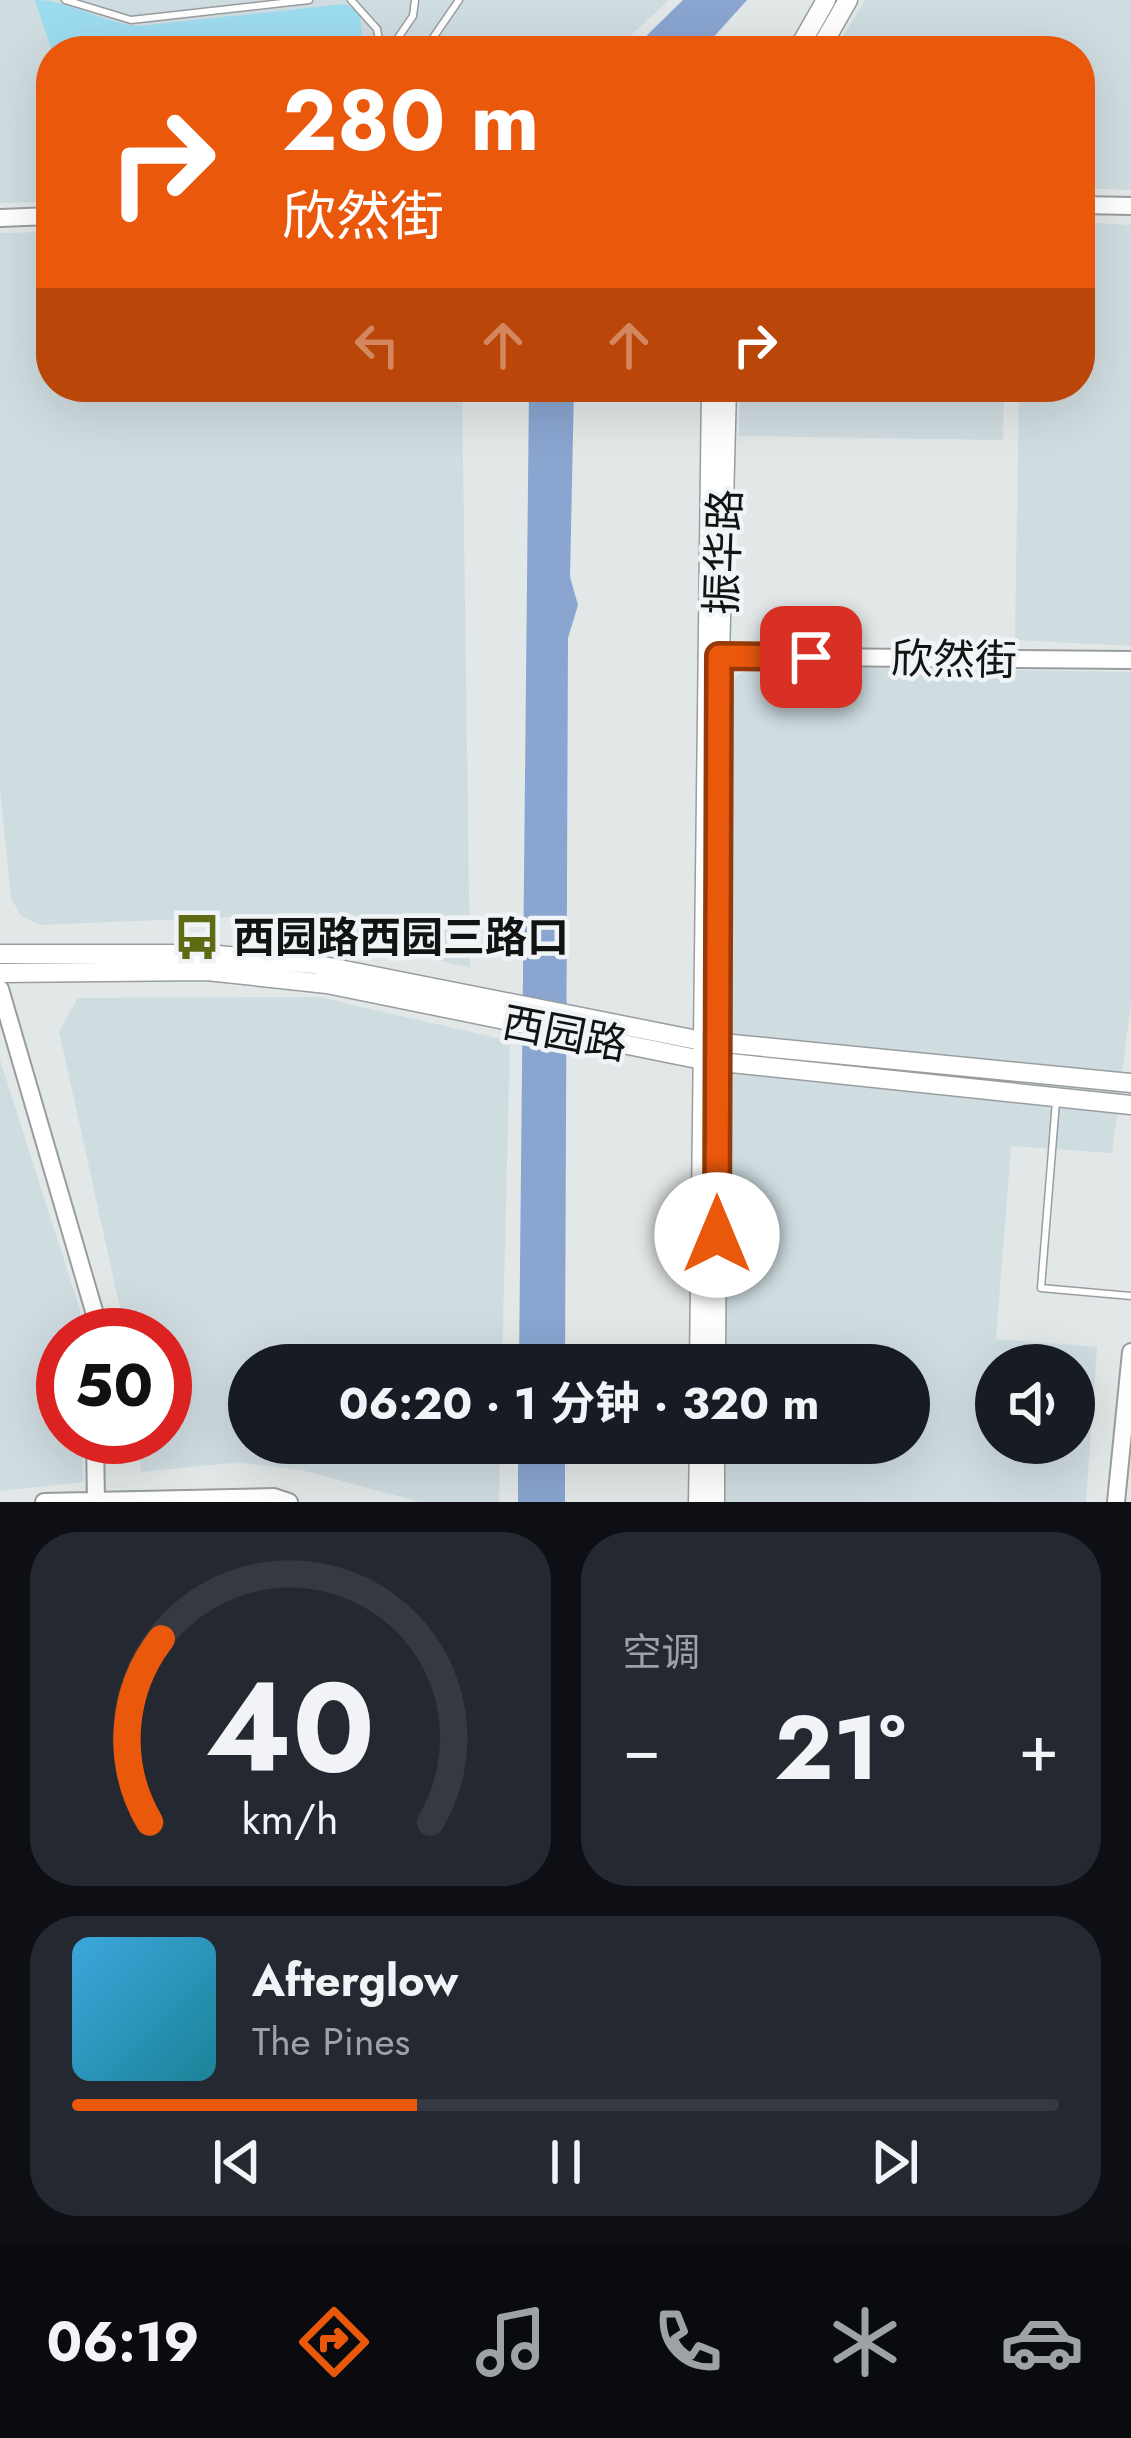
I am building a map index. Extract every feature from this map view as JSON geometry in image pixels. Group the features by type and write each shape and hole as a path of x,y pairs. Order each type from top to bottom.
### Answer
{"main road":[{"path":"806,36 826,0"},
{"path":"828,36 848,0"},
{"name":"振华路","path":"711,402 710,1051 716,1344"},
{"name":"振华路","path":"713,656 726,402"},
{"name":"西园路","path":"0,954 207,954 314,964 574,1013 710,1051 1131,1083"},
{"name":"西园路","path":"0,973 207,971 327,984 572,1036 1131,1105"},
{"name":"振华路","path":"700,1344 710,1051"},
{"path":"698,1502 699,1464"},
{"path":"715,1502 716,1464"}],"street":[{"path":"1095,205 1131,206"},
{"path":"0,218 36,217"},
{"name":"欣然街","path":"713,656 1131,661"},
{"path":"0,989 93,1308"},
{"path":"1116,1502 1131,1352"},
{"path":"95,1464 96,1499"},
{"path":"44,1502 274,1497 289,1502"}],"lane":[{"path":"65,0 131,20 309,0"},
{"path":"159,0 159,15"},
{"path":"351,0 380,36"},
{"path":"397,36 413,16 415,0"},
{"path":"434,36 459,0"},
{"path":"1056,1097 1041,1288 1131,1296"}],"shaded area":[{"path":"0,0 669,0 630,36 36,36 36,202 0,203"},
{"path":"35,0 139,26 344,4 360,12 362,36 47,36"},
{"path":"683,0 747,0 715,36 646,36"},
{"path":"865,0 1131,0 1131,190 1095,189 1095,36 843,36"},
{"path":"1095,223 1131,225 1131,646 1015,640 1019,402 1095,402"},
{"path":"36,232 36,402 462,402 470,968 256,916 40,925 21,916 11,898 0,790 0,233"},
{"path":"529,402 574,402 570,577 578,605 568,638 565,1344 519,1344"},
{"path":"740,402 1004,402 1003,440 739,436"},
{"path":"752,666 1131,672 1131,1003 1112,1153 1011,1146 996,1339 1059,1344 975,1344 975,1464 1089,1464 1086,1502 722,1502 723,1464 930,1464 930,1344 724,1344 731,698 735,678"},
{"path":"319,997 510,1041 503,1344 228,1344 228,1463 141,1472 141,1464 192,1464 192,1308 120,1308 59,1031 78,998"},
{"path":"0,1060 79,1308 36,1308 36,1464 83,1464 83,1482 0,1491"},
{"path":"254,1464 500,1464 499,1502 420,1502 305,1471"},
{"path":"518,1464 565,1464 565,1502 518,1502"}],"place":[{"name":"西园路西园三路口","path":"197,937"}],"route":[{"path":"717,1235 719,656 811,657"}]}
